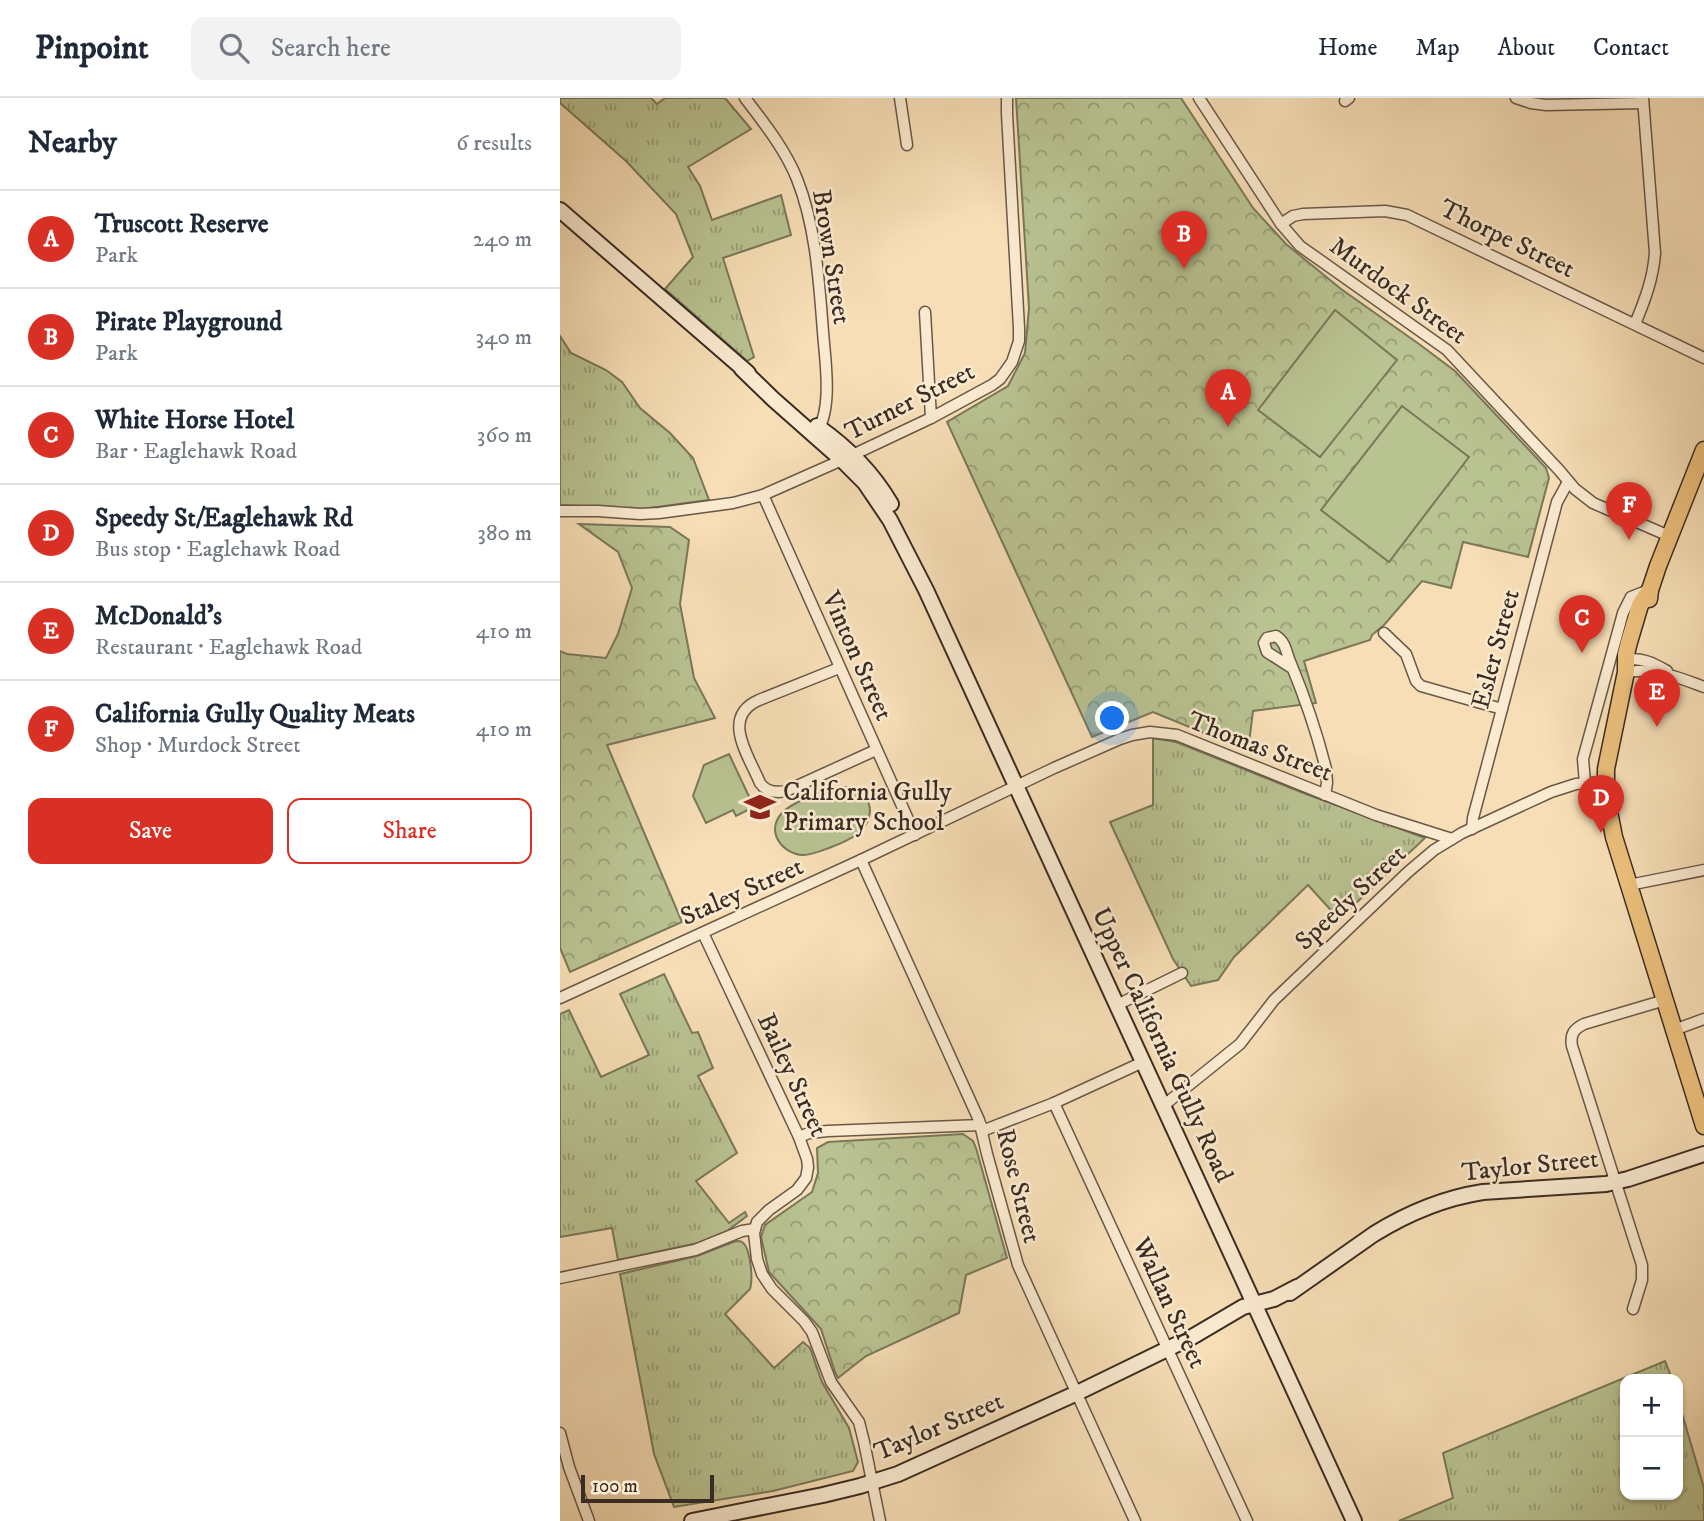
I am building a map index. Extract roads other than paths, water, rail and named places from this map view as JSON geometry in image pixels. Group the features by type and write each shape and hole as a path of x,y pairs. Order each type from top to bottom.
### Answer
{"main road":[{"path":"1704,450 1650,590 1649,603 1629,663 1605,782 1610,821 1704,1126"}],"street":[{"name":"Brown Street","path":"745,98 787,158 805,203 815,250 826,370 825,405 817,432"},
{"path":"900,98 907,145"},
{"name":"Turner Street","path":"560,511 659,513 733,503 763,495 931,418 1000,379 1012,362 1020,328 1007,98"},
{"name":"Murdock Street","path":"1199,98 1281,224 1300,246 1447,350 1581,494 1593,503 1669,536"},
{"path":"1516,98 1546,105 1643,100 1655,253 1649,291 1635,324"},
{"name":"Upper California Gully Road","path":"560,210 878,484 894,509 926,590 1354,1521"},
{"name":"Thorpe Street","path":"1281,224 1293,216 1303,214 1385,211 1407,215 1704,358"},
{"path":"925,312 931,418"},
{"name":"Esler Street","path":"1472,829 1557,502 1569,482"},
{"name":"Vinton Street","path":"763,495 915,835"},
{"path":"1585,783 1583,759 1623,613 1631,597 1650,590"},
{"path":"1384,633 1406,654 1421,687 1502,709"},
{"path":"1629,663 1652,663 1704,687"},
{"path":"1629,663 1676,676"},
{"path":"839,668 753,703 741,715 739,732 760,783 770,791 786,791 876,750"},
{"path":"1292,668 1300,683 1324,760 1327,783 1325,795"},
{"name":"Thomas Street","path":"1016,787 1120,739 1158,732 1177,736 1399,823 1452,839"},
{"name":"Speedy Street","path":"1163,1106 1240,1044 1266,1009 1424,858 1452,839 1551,792 1585,783 1605,782"},
{"name":"Staley Street","path":"560,998 1016,787"},
{"name":"Rose Street","path":"861,860 982,1128 1014,1257 1135,1521"},
{"path":"1629,885 1704,870"},
{"name":"Bailey Street","path":"703,933 799,1137 808,1163 804,1181 797,1190 762,1217 755,1229"},
{"path":"1116,1005 1182,973"},
{"path":"1633,1309 1643,1269 1571,1037 1573,1031 1581,1026 1665,1000"},
{"path":"1674,1030 1704,1019"},
{"path":"799,1137 828,1131 982,1128 1054,1103 1143,1062"},
{"name":"Wallan Street","path":"1054,1103 1247,1521"},
{"name":"Taylor Street","path":"692,1521 804,1499 872,1482 913,1468 1168,1349 1243,1307 1257,1309 1297,1287 1388,1226 1440,1202 1483,1192 1594,1186 1616,1182 1704,1154"},
{"path":"560,1278 695,1250 742,1231 755,1229 755,1249 762,1274 779,1298 812,1332 831,1382 859,1422 880,1521"},
{"path":"560,1433 589,1521"}],"place":[{"name":"Pirate Playground","path":"1184,269"},
{"name":"Truscott Reserve","path":"1228,427"},
{"name":"California Gully Quality Meats","path":"1629,540"},
{"name":"White Horse Hotel","path":"1582,653"},
{"name":"McDonald's","path":"1657,727"},
{"name":"California Gully Primary School","path":"760,807"},
{"name":"Speedy St/Eaglehawk Rd","path":"1601,833"}]}
